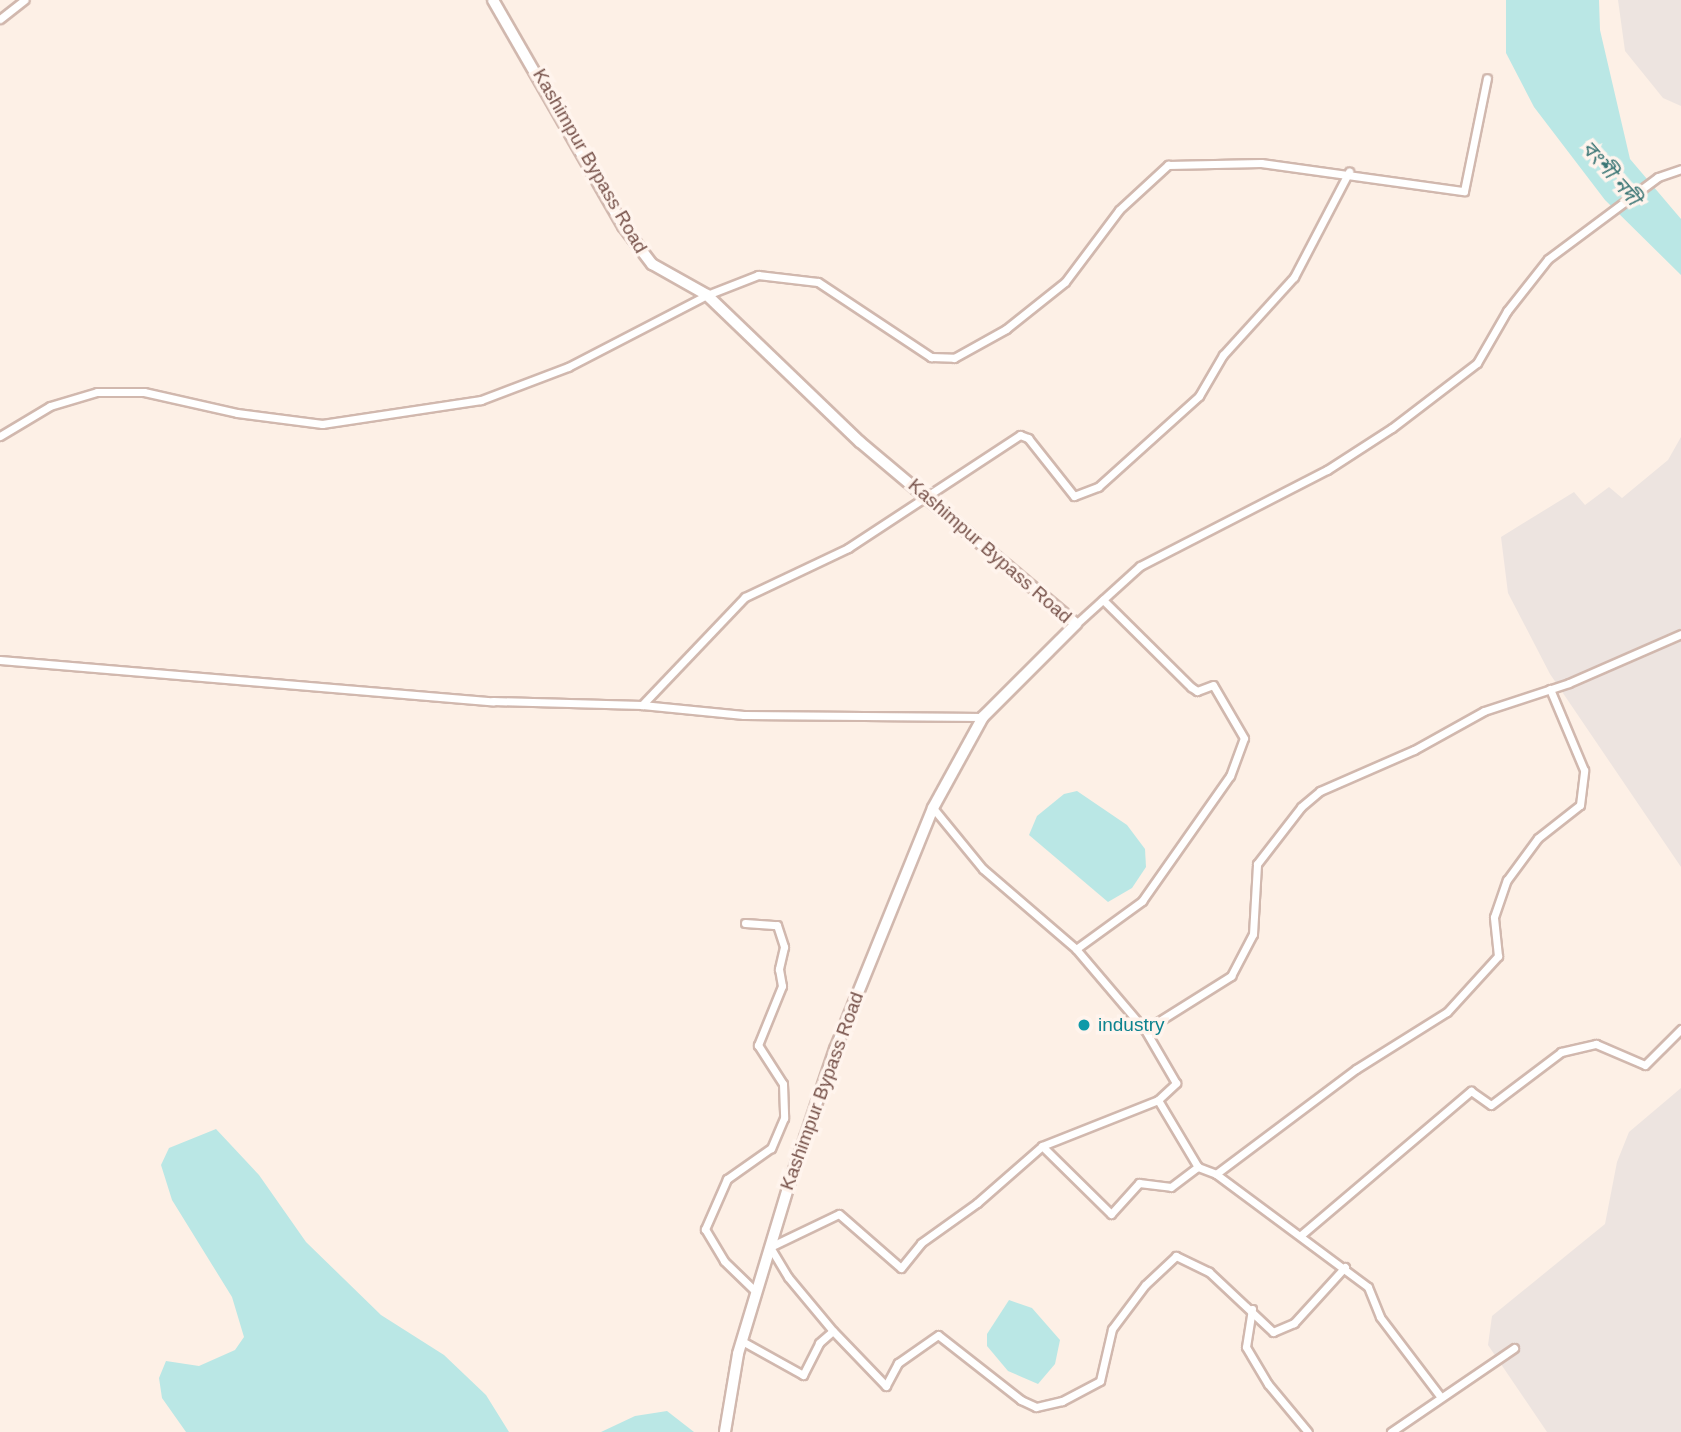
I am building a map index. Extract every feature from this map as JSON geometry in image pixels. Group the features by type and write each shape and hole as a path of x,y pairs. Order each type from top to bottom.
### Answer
{"main road":[{"name":"Kashimpur Bypass Road","path":"493,0 640,251 652,264 707,295 860,442 929,495 1076,624 984,717 933,808 835,1049 756,1292 742,1341 725,1432"}],"street":[{"path":"0,19 24,0"},
{"path":"0,436 50,407 97,392 144,392 237,413 322,424 481,400 568,366 707,295 758,275 818,282 931,357 954,358 1006,328 1065,282 1119,210 1168,165 1261,163 1349,172 1450,192 1464,191 1487,78"},
{"path":"1076,624 1140,566 1327,470 1403,420 1477,363 1507,311 1548,260 1657,178 1681,169"},
{"path":"642,705 744,597 848,548 1020,435 1028,438 1074,496 1098,487 1199,396 1223,355 1294,277 1349,172"},
{"path":"1076,949 1142,901 1230,776 1244,738 1213,685 1198,691 1191,687 1102,600"},
{"path":"1145,1030 1231,976 1253,934 1257,864 1301,807 1320,791 1414,750 1484,711 1550,689 1681,634"},
{"path":"0,660 493,701 642,705 744,715 984,717"},
{"path":"1216,1174 1356,1069 1447,1012 1499,956 1494,917 1507,880 1538,838 1580,805 1584,770 1550,689"},
{"path":"933,808 983,869 1076,949 1145,1030 1176,1083 1158,1100 1042,1146 977,1203 921,1243 901,1268 839,1214 770,1247 788,1277 833,1331 886,1386 898,1363 938,1335 1021,1400 1037,1408 1062,1401 1100,1381 1112,1329 1145,1285 1176,1256 1209,1272 1252,1309 1273,1332 1294,1323 1345,1267"},
{"path":"745,923 777,925 784,947 779,969 782,986 758,1045 783,1084 784,1118 771,1148 727,1179 705,1229 724,1261 756,1292"},
{"path":"1301,1235 1471,1091 1491,1105 1561,1052 1596,1044 1645,1065 1681,1029"},
{"path":"1158,1100 1198,1167 1216,1174 1345,1267 1368,1287 1380,1317 1440,1396"},
{"path":"1042,1146 1111,1214 1139,1183 1171,1187 1198,1167"},
{"path":"1252,1309 1247,1347 1268,1384 1308,1432"},
{"path":"742,1341 803,1375 819,1343 833,1331"},
{"path":"1391,1432 1514,1348"}],"shaded area":[{"path":"1618,0 1681,0 1681,106 1663,98 1625,51"},
{"path":"1681,437 1681,867 1550,674 1508,593 1501,537 1574,492 1585,505 1609,487 1622,498 1668,460"},
{"path":"1681,1088 1681,1432 1547,1432 1488,1345 1492,1316 1605,1224 1617,1162 1629,1132"}],"water":[{"name":"বংশী নদী","path":"1506,0 1599,0 1600,30 1630,159 1681,219 1681,275 1605,200 1534,107 1506,53"},
{"path":"1077,791 1127,825 1145,849 1146,867 1132,888 1108,902 1029,835 1037,816 1064,794"},
{"path":"216,1129 259,1175 306,1242 381,1315 444,1355 486,1395 509,1432 186,1432 162,1398 159,1378 166,1361 199,1366 235,1350 244,1337 232,1297 172,1200 161,1165 169,1148"},
{"path":"1009,1300 1032,1308 1060,1340 1055,1364 1038,1384 1008,1371 987,1346 987,1334"},
{"path":"667,1411 694,1432 601,1432 635,1416"}],"place":[{"name":"industry","path":"1084,1025"}]}
